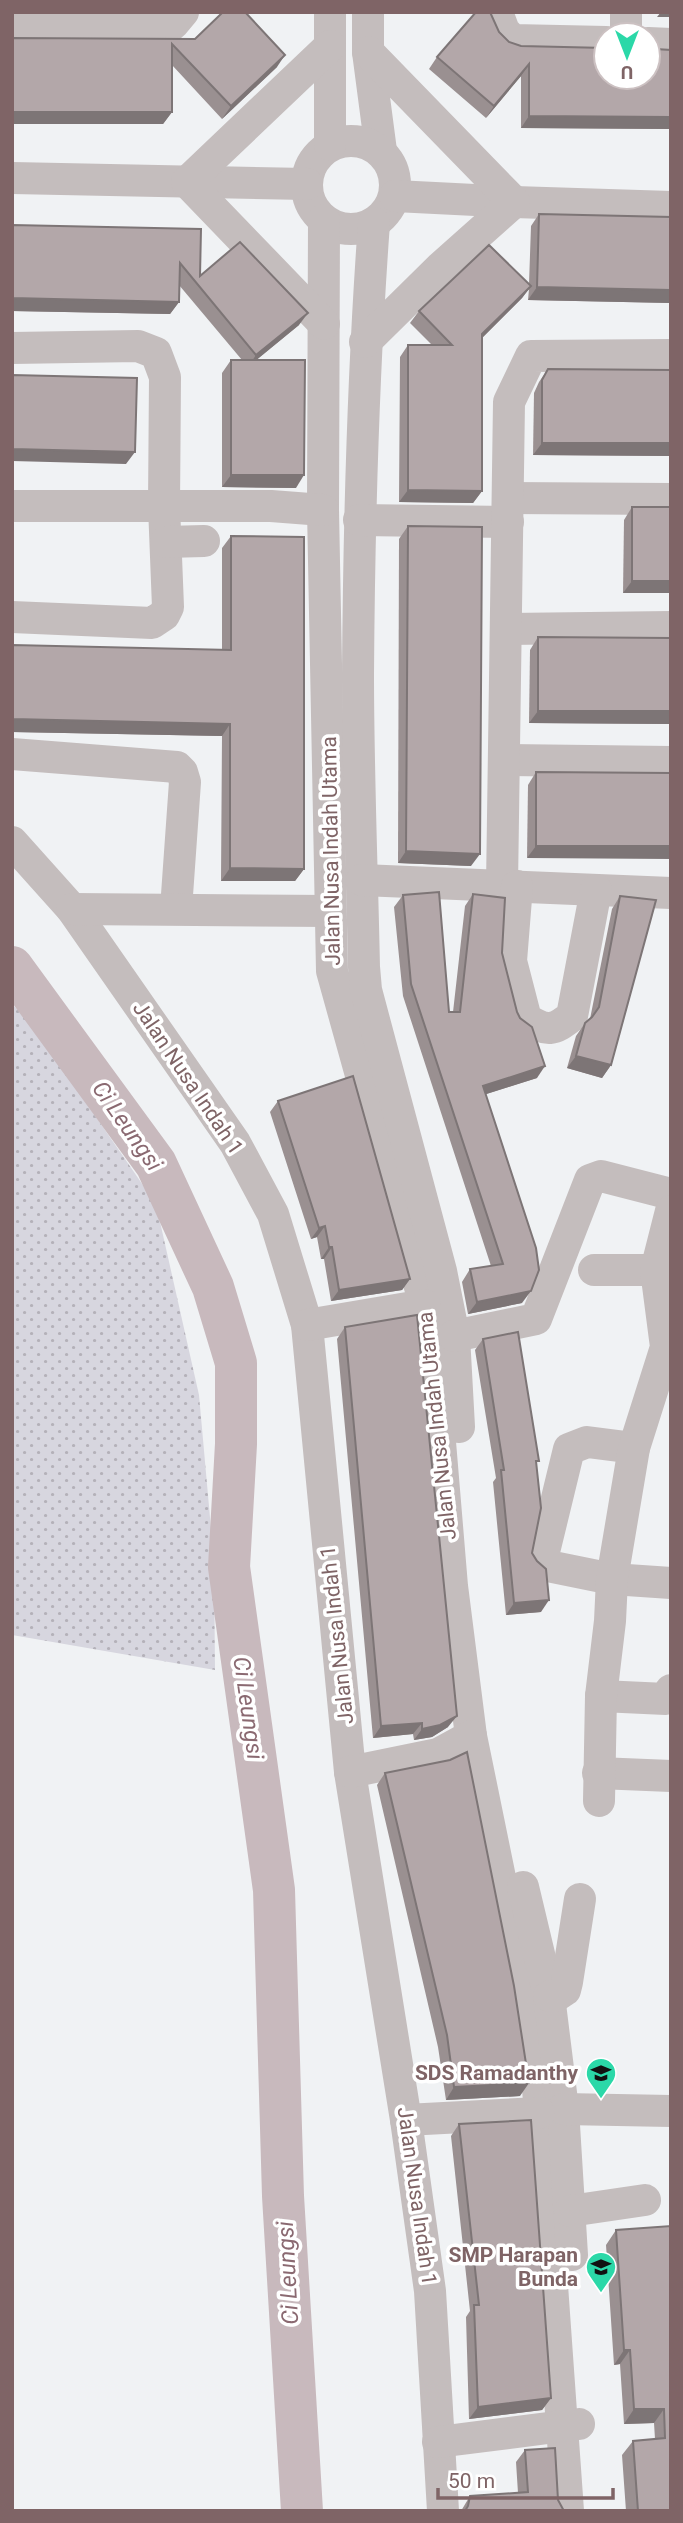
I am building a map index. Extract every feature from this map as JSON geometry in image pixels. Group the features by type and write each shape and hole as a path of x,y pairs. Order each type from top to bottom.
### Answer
{"street":[{"path":"12,28 72,20 161,27 173,24 183,12"},
{"path":"330,12 330,145"},
{"path":"368,12 368,51 381,151"},
{"path":"497,13 504,31 513,40 592,41"},
{"path":"187,182 330,46"},
{"path":"368,51 514,202"},
{"path":"347,140 365,142 381,151 394,170 395,195 384,215 374,223 362,228 335,226 324,220 314,209 307,184 318,155 330,145 347,140"},
{"path":"12,178 307,184"},
{"path":"187,182 324,324"},
{"path":"395,195 514,202 671,206"},
{"path":"365,342 441,267 514,202"},
{"name":"Jalan Nusa Indah Utama","path":"324,220 323,510 330,911 335,983 425,1305 449,1430 492,1741 513,1846 549,1996 549,2228 571,2425 587,2511"},
{"name":"Jalan Nusa Indah Utama","path":"374,223 365,342 359,520 358,678 366,990 441,1271 454,1336 449,1430 452,1586 471,1736 524,1995 538,2088 551,2111 570,2211 571,2425 568,2511"},
{"path":"12,348 138,346 156,353 165,377 164,506 168,607 159,620 152,623 12,617"},
{"path":"596,890 572,1016 557,1028 542,1028 526,1019 511,961 504,760 509,402 531,356 671,355"},
{"path":"359,520 671,499"},
{"path":"12,506 271,506 323,510"},
{"path":"166,542 204,541"},
{"path":"506,629 671,627"},
{"path":"12,754 177,767 186,782 176,909"},
{"path":"504,760 671,762"},
{"name":"Jalan Nusa Indah 1","path":"12,842 72,909 235,1143 273,1214 307,1325 350,1772 407,2120 430,2291 443,2511"},
{"path":"362,880 671,893"},
{"path":"72,909 330,911"},
{"path":"454,1336 536,1319 590,1180 601,1176 671,1195"},
{"path":"671,1210 656,1270 666,1347 634,1448 612,1579 601,1696 598,1787 671,1776"},
{"path":"594,1270 656,1270"},
{"path":"307,1325 425,1305"},
{"path":"634,1448 587,1442 569,1449 542,1560 548,1566 612,1579 671,1583"},
{"path":"601,1696 669,1699 671,1690"},
{"path":"350,1772 438,1754 471,1736"},
{"path":"549,1996 556,1996 565,1990 580,1899"},
{"path":"407,2120 551,2111 671,2111"},
{"path":"570,2211 645,2200"},
{"path":"438,2442 571,2425"}],"shaded area":[{"path":"12,1004 34,1027 156,1204 199,1395 214,1562 215,1670 12,1635"}],"building":[{"path":"223,12 245,12 285,55 231,106 172,44 172,112 12,112 12,38 195,39"},
{"path":"476,12 490,12 499,32 509,42 521,46 592,48 592,91 662,91 662,49 671,50 671,117 529,116 529,64 494,106 437,57"},
{"path":"539,214 671,217 671,290 537,287"},
{"path":"12,225 201,229 200,276 240,242 308,313 256,355 180,263 179,302 12,298"},
{"path":"489,245 531,286 482,334 482,491 408,490 408,345 452,345 419,311"},
{"path":"231,360 305,360 304,475 231,475"},
{"path":"548,369 671,370 671,443 542,443 542,380"},
{"path":"12,375 137,378 135,452 12,449"},
{"path":"632,507 671,507 671,581 632,581"},
{"path":"408,526 482,527 480,854 406,851"},
{"path":"231,536 304,537 304,869 230,868 230,724 12,719 13,645 231,650"},
{"path":"538,637 671,638 671,711 538,711"},
{"path":"536,772 671,773 671,846 536,846"},
{"path":"439,892 449,1012 460,1012 473,894 505,898 502,953 517,1012 520,1018 532,1027 545,1066 483,1086 536,1248 539,1270 531,1291 477,1302 470,1269 503,1264 411,984 403,895"},
{"path":"620,896 656,900 611,1065 576,1056 585,1023 599,1007"},
{"path":"353,1076 410,1279 339,1290 332,1247 329,1247 325,1226 319,1228 278,1101"},
{"path":"417,1315 457,1716 440,1725 422,1729 422,1723 381,1726 345,1327"},
{"path":"518,1332 539,1461 536,1461 541,1508 532,1553 546,1569 549,1600 514,1603 501,1470 504,1470 483,1339"},
{"path":"467,1752 514,1986 529,2083 454,2087 447,2035 385,1773 450,1760"},
{"path":"531,2120 551,2398 478,2407 474,2305 479,2305 459,2124"},
{"path":"671,2226 671,2511 638,2511 633,2441 665,2438 664,2409 634,2409 630,2350 624,2350 616,2230"},
{"path":"555,2448 558,2500 564,2511 465,2511 470,2496 528,2492 525,2450"}],"waterway":[{"name":"Ci Leungsi","path":"12,967 156,1164 213,1287 236,1363 236,1444 229,1567 274,1890 283,2196 302,2511"}],"place":[{"name":"SDS Ramadanthy","path":"601,2100"},
{"name":"SMP Harapan Bunda","path":"601,2294"}]}
